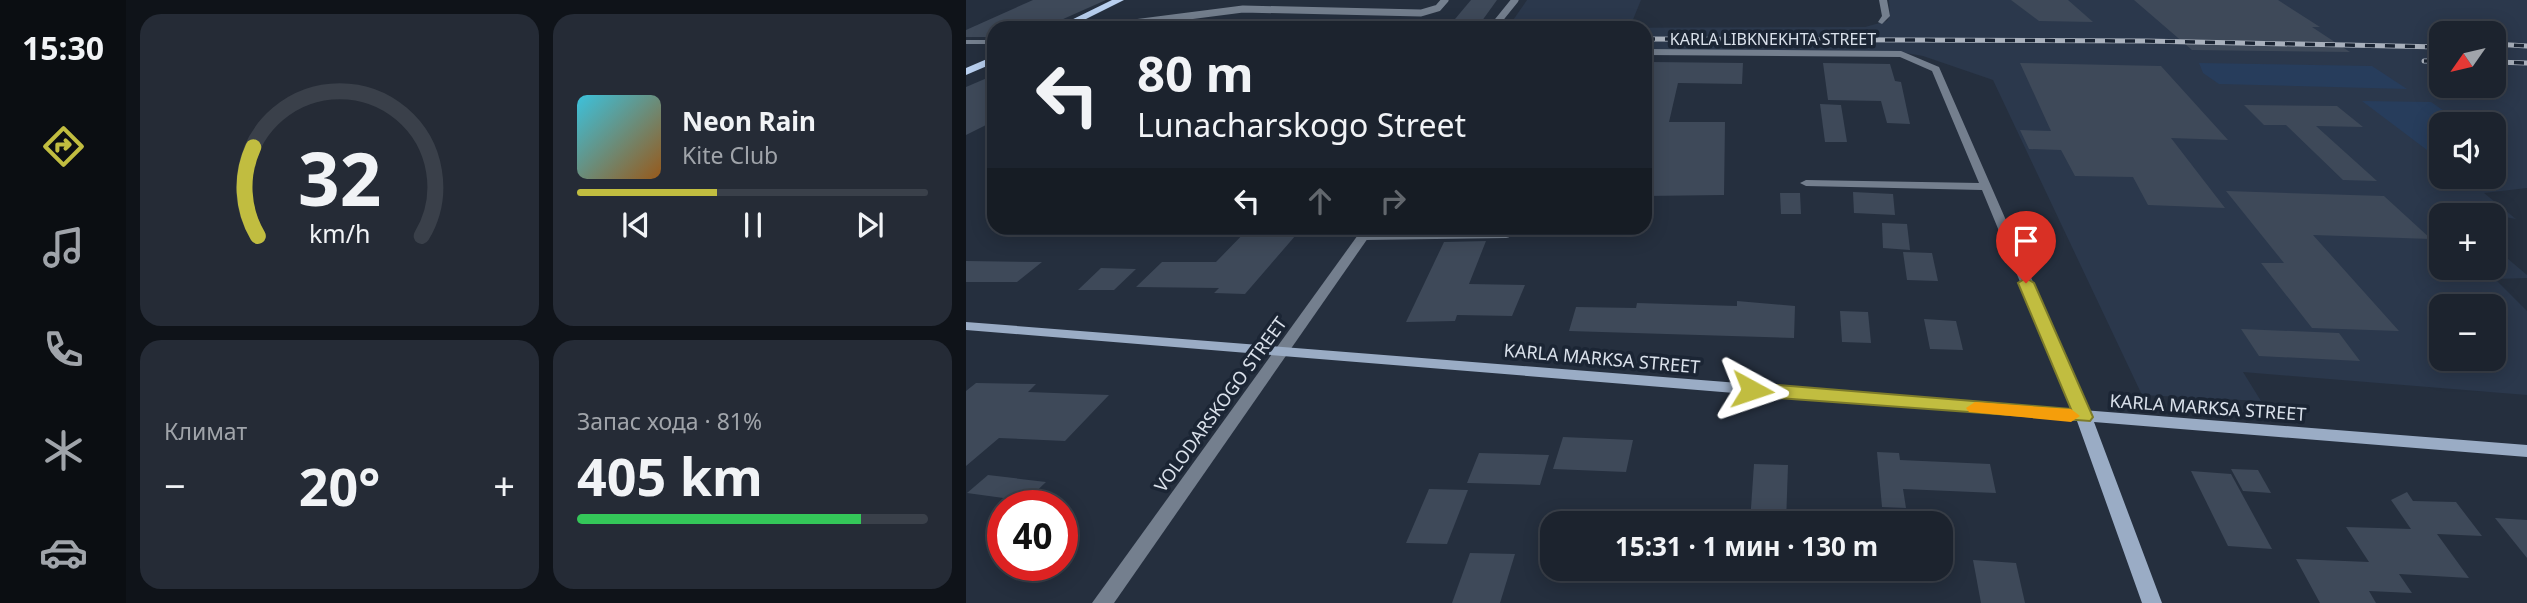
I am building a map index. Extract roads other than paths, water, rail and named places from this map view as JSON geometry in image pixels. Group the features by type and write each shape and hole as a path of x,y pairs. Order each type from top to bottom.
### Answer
{"main road":[{"path":"1075,21 1119,0"},
{"path":"966,72 987,62"}],"street":[{"path":"1882,22 1886,16 1883,0"},
{"path":"966,42 987,43"},
{"name":"KARLA LIBKNEKHTA STREET","path":"1652,52 1901,54 1936,69 1987,187"},
{"path":"1806,183 1987,187 2084,417 2152,603"},
{"name":"VOLODARSKOGO STREET","path":"1102,603 1364,235"},
{"name":"KARLA MARKSA STREET","path":"966,326 2527,451"}],"lane":[{"path":"1149,21 1243,9 1421,13 1438,8 1445,0"},
{"path":"1498,21 1515,0"}],"railway":[{"path":"1652,39 2145,41 2429,47"},
{"path":"2506,45 2527,46"},
{"path":"2424,61 2429,61"},
{"path":"2506,62 2527,63"}]}
